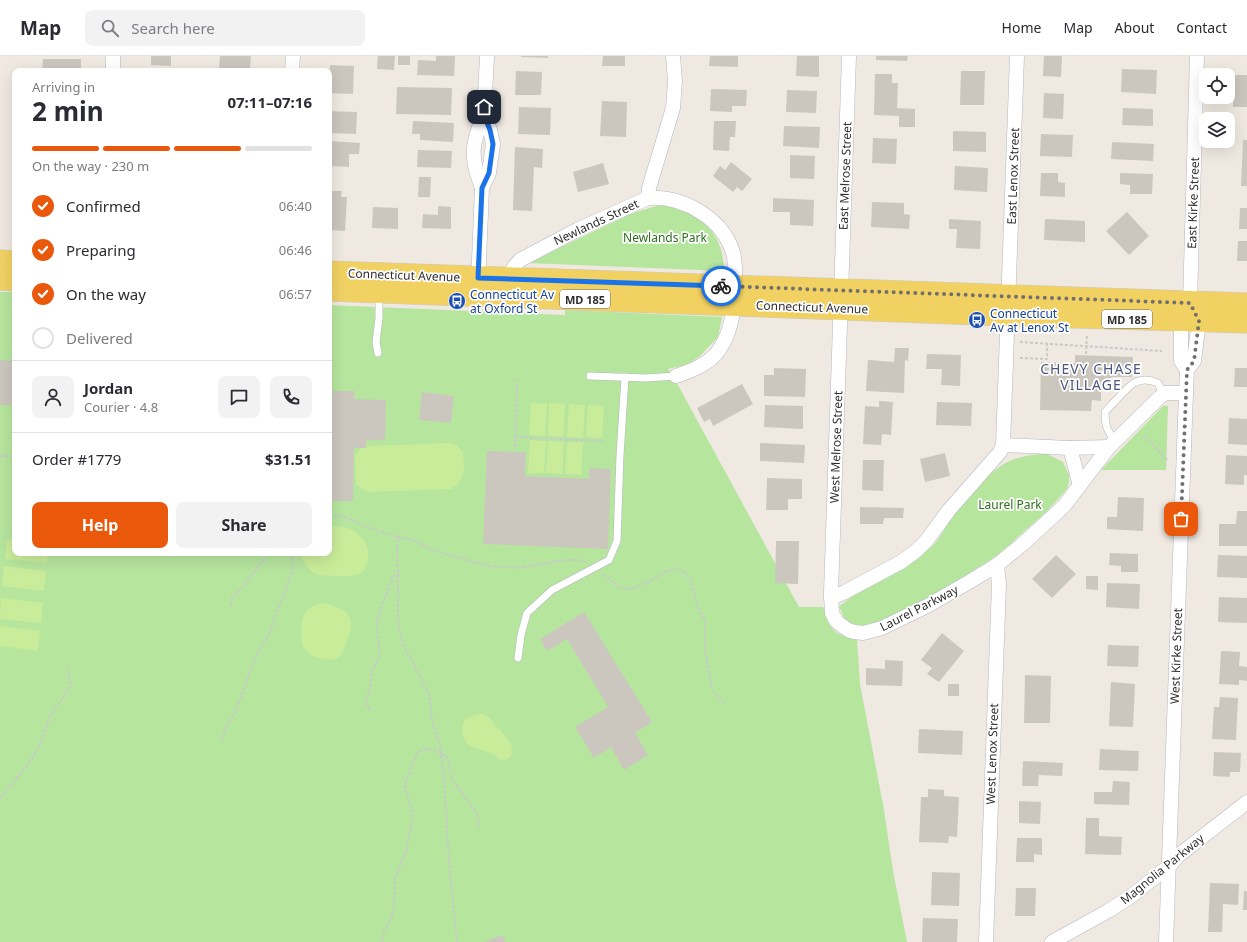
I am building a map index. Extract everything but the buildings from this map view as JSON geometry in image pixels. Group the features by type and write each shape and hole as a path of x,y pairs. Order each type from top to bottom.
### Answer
{"main road":[{"path":"0,261 12,262"},
{"name":"Connecticut Avenue","path":"332,272 478,287 841,298 1190,315 1247,322"},
{"path":"0,279 12,280"},
{"name":"Connecticut Avenue","path":"332,290 379,292 478,287 507,279 734,295"},
{"name":"Connecticut Avenue","path":"1190,315 1247,304"}],"street":[{"path":"112,68 113,56"},
{"path":"292,68 293,56"},
{"path":"478,287 482,188 475,169 473,158 474,144 484,115 487,56"},
{"name":"Newlands Street","path":"507,279 520,260 577,230 648,198 649,188 673,108 675,81 673,56"},
{"name":"East Melrose Street","path":"841,298 849,56"},
{"name":"East Lenox Street","path":"1008,306 1018,56"},
{"name":"East Kirke Street","path":"1190,315 1197,56"},
{"path":"648,198 660,197 681,202 694,208 716,225 729,244 735,268 732,317 728,333 716,354 698,367 676,376"},
{"name":"West Melrose Street","path":"831,598 841,298"},
{"path":"831,598 901,562 916,551 927,540 953,505 1000,452 1003,445 1008,306"},
{"name":"West Kirke Street","path":"1166,942 1187,370 1181,361 1190,315"},
{"path":"1163,394 1170,392 1186,393"},
{"name":"Laurel Parkway","path":"831,598 832,613 836,621 848,630 863,633 882,628 929,605 997,565 1025,542 1064,506 1112,444 1163,394"},
{"path":"1003,445 1070,448 1112,444"},
{"path":"1070,448 1080,486"},
{"name":"West Lenox Street","path":"986,942 999,584 997,565"},
{"name":"Magnolia Parkway","path":"1052,942 1130,897 1169,866 1179,855 1247,802"}],"lane":[{"path":"378,353 376,342 379,292"},
{"path":"590,376 646,378 676,376"},
{"path":"518,658 521,635 527,613 552,590 609,560 617,541 625,377"},
{"path":"1112,444 1105,423 1105,412 1134,383 1142,380 1151,380 1158,383 1163,394"}],"path":[{"path":"1086,333 1086,354"},
{"path":"1020,342 1162,351"},
{"path":"1020,358 1046,359 1047,344"},
{"path":"516,447 517,378"},
{"path":"1145,436 1167,460"},
{"path":"515,437 603,441"},
{"path":"0,456 12,457"},
{"path":"332,516 342,516 370,528 416,541 432,550 488,566 517,568 565,560 581,560 595,568 620,588 631,589 676,569 684,572 691,580 696,603 705,620 705,650 712,690 726,705"},
{"path":"398,537 398,625 403,644 429,694 432,720 441,753 445,791 449,862 457,942"},
{"path":"231,605 232,598 266,556"},
{"path":"222,740 226,726 236,711 254,660 268,636 292,572 292,556"},
{"path":"370,710 366,701 370,689 372,671 378,659 380,650 377,634 379,613 390,584 398,571"},
{"path":"0,798 27,766 37,750 50,716 71,684 67,668"},
{"path":"382,942 383,934 392,916 395,878 406,852 411,827 413,812 405,788 417,753 425,749 432,750 441,753 448,759 452,779 477,814 479,826"}],"green space":[{"name":"Newlands Park","path":"660,205 669,206 688,213 696,217 711,230 721,250 725,271 528,263 630,214"},
{"path":"0,292 12,292 12,556 332,556 332,305 565,315 565,310 722,317 718,337 699,357 686,365 668,369 799,607 823,607 828,621 837,633 857,640 860,684 907,942 0,942"},
{"path":"531,403 547,404 545,436 529,435"},
{"path":"549,403 565,404 563,437 548,436"},
{"path":"569,404 585,405 583,438 567,437"},
{"path":"588,405 604,406 602,438 586,437"},
{"path":"1163,406 1168,406 1166,470 1101,470"},
{"path":"530,440 546,441 544,473 528,473"},
{"path":"548,441 564,442 562,474 546,473"},
{"path":"567,442 583,442 581,475 565,474"},
{"path":"448,443 456,445 463,452 464,463 460,481 451,489 368,492 356,484 355,456 360,449 369,446"},
{"name":"Laurel Park","path":"1045,453 1063,462 1069,475 1067,489 1048,510 998,555 922,602 878,625 856,628 848,627 848,621 844,618 839,606 849,599 850,595 869,587 914,561 926,552 937,541 966,499 995,470 1014,459"},
{"path":"332,526 343,527 356,532 365,542 367,548 368,560 366,566 359,574 339,576 318,574 314,573 307,567 302,556 332,556"},
{"path":"7,539 12,540 12,556 48,556 47,563 5,559"},
{"path":"4,566 46,571 44,591 2,586"},
{"path":"1,598 43,603 41,623 0,619"},
{"path":"324,603 343,610 349,616 351,621 350,630 342,654 333,660 317,658 309,654 304,647 301,637 302,621 306,612 314,606"},
{"path":"0,626 40,631 38,651 0,646"},
{"path":"482,714 490,718 510,743 512,751 508,759 501,760 495,755 472,747 465,741 462,731 464,721 471,716"}],"way so far":[{"path":"721,286 1190,303 1199,321 1194,361 1187,370 1181,519"}],"place":[{"name":"Connecticut Av at Oxford St","path":"457,301"},
{"name":"Connecticut Av at Lenox St","path":"977,320"}],"district":[{"name":"CHEVY CHASE VILLAGE","path":"1091,376"}],"route":[{"path":"484,107 484,115 490,130 493,144 489,173 482,188 478,278 721,286"}]}
